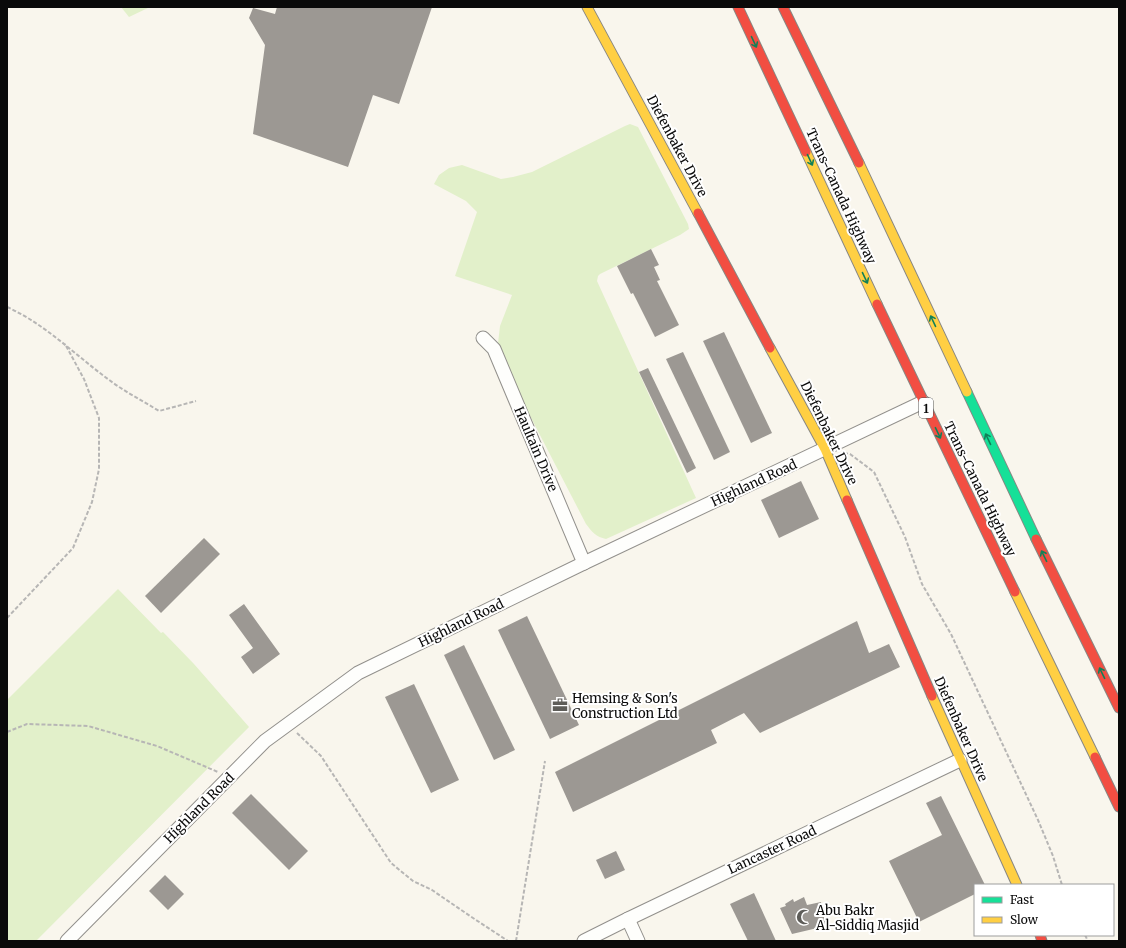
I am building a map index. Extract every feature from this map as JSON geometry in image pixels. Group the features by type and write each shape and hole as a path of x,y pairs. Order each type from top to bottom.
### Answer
{"main road":[{"name":"Diefenbaker Drive","path":"587,7 825,449 960,760 1017,884"},
{"name":"Trans-Canada Highway","path":"738,7 923,402 1119,807"},
{"path":"783,7 847,138 1030,527 1119,708"},
{"path":"815,51 847,138"}],"street":[{"name":"Haultain Drive","path":"483,338 494,349 584,563"},
{"name":"Highland Road","path":"67,941 265,741 358,673 584,563 923,402"},
{"name":"Lancaster Road","path":"584,941 960,760"},
{"path":"628,919 638,941"}],"path":[{"path":"7,307 18,312 65,344 112,382 159,411 196,401"},
{"path":"7,618 73,548 92,502 99,469 99,418 84,379 65,344"},
{"path":"825,449 850,454 874,472 905,537 922,584 951,634 1038,820 1053,856 1062,884"},
{"path":"7,732 27,724 88,726 157,746 230,777"},
{"path":"285,727 299,734 321,756 391,863 413,881 432,890 508,941"},
{"path":"516,941 545,761"}],"green space":[{"path":"121,7 150,7 129,17"},
{"path":"630,124 638,127 688,224 689,229 680,235 600,274 597,281 696,498 606,539 594,534 586,524 497,352 500,326 512,295 455,276 477,212 466,201 434,184 439,175 449,168 462,165 501,179 532,172"},
{"path":"118,589 194,664 249,727 36,941 7,941 7,700"}],"building":[{"path":"277,7 432,7 399,104 373,95 348,167 253,134 265,45 249,18 253,8 275,14"},
{"path":"651,249 659,265 654,267 660,280 657,281 679,325 655,337 633,293 631,294 617,266"},
{"path":"724,332 772,433 751,443 703,341"},
{"path":"683,352 730,452 714,460 666,359"},
{"path":"648,368 696,468 687,473 639,372"},
{"path":"801,481 819,519 779,538 761,500"},
{"path":"204,538 220,554 161,613 145,596"},
{"path":"244,604 280,654 253,674 241,657 253,648 229,615"},
{"path":"527,616 579,725 550,739 498,630"},
{"path":"857,621 869,653 889,644 900,667 760,733 744,713 711,730 717,743 573,812 555,772"},
{"path":"464,645 515,750 494,760 444,655"},
{"path":"414,684 459,780 431,793 385,697"},
{"path":"251,794 308,851 289,870 232,813"},
{"path":"941,796 985,884 974,884 974,894 919,922 889,861 942,835 926,803"},
{"path":"616,851 625,870 605,879 596,860"},
{"path":"165,875 184,894 168,910 149,891"},
{"path":"754,893 776,941 748,941 730,904"},
{"name":"Abu Bakr Al-Siddiq Masjid","path":"804,897 807,905 821,902 826,926 792,934 780,908 786,906 785,904 793,899 794,902"}],"traffic: fast":[{"path":"967,392 1036,539"}],"traffic: slow":[{"path":"587,7 698,213"},
{"path":"806,152 877,304"},
{"path":"859,163 967,392"},
{"path":"770,348 825,449 847,500"},
{"path":"1015,592 1095,757"},
{"path":"932,696 1017,884"}],"traffic: jam":[{"path":"738,7 806,152"},
{"path":"783,7 859,163"},
{"path":"698,213 770,348"},
{"path":"877,304 1015,592"},
{"path":"847,500 932,696"},
{"path":"1036,539 1119,708"},
{"path":"1095,757 1119,807"},
{"path":"1040,936 1042,941"}],"place":[{"name":"Hemsing & Son's Construction Ltd","path":"560,705"},
{"name":"Abu Bakr Al-Siddiq Masjid","path":"804,917"}]}
